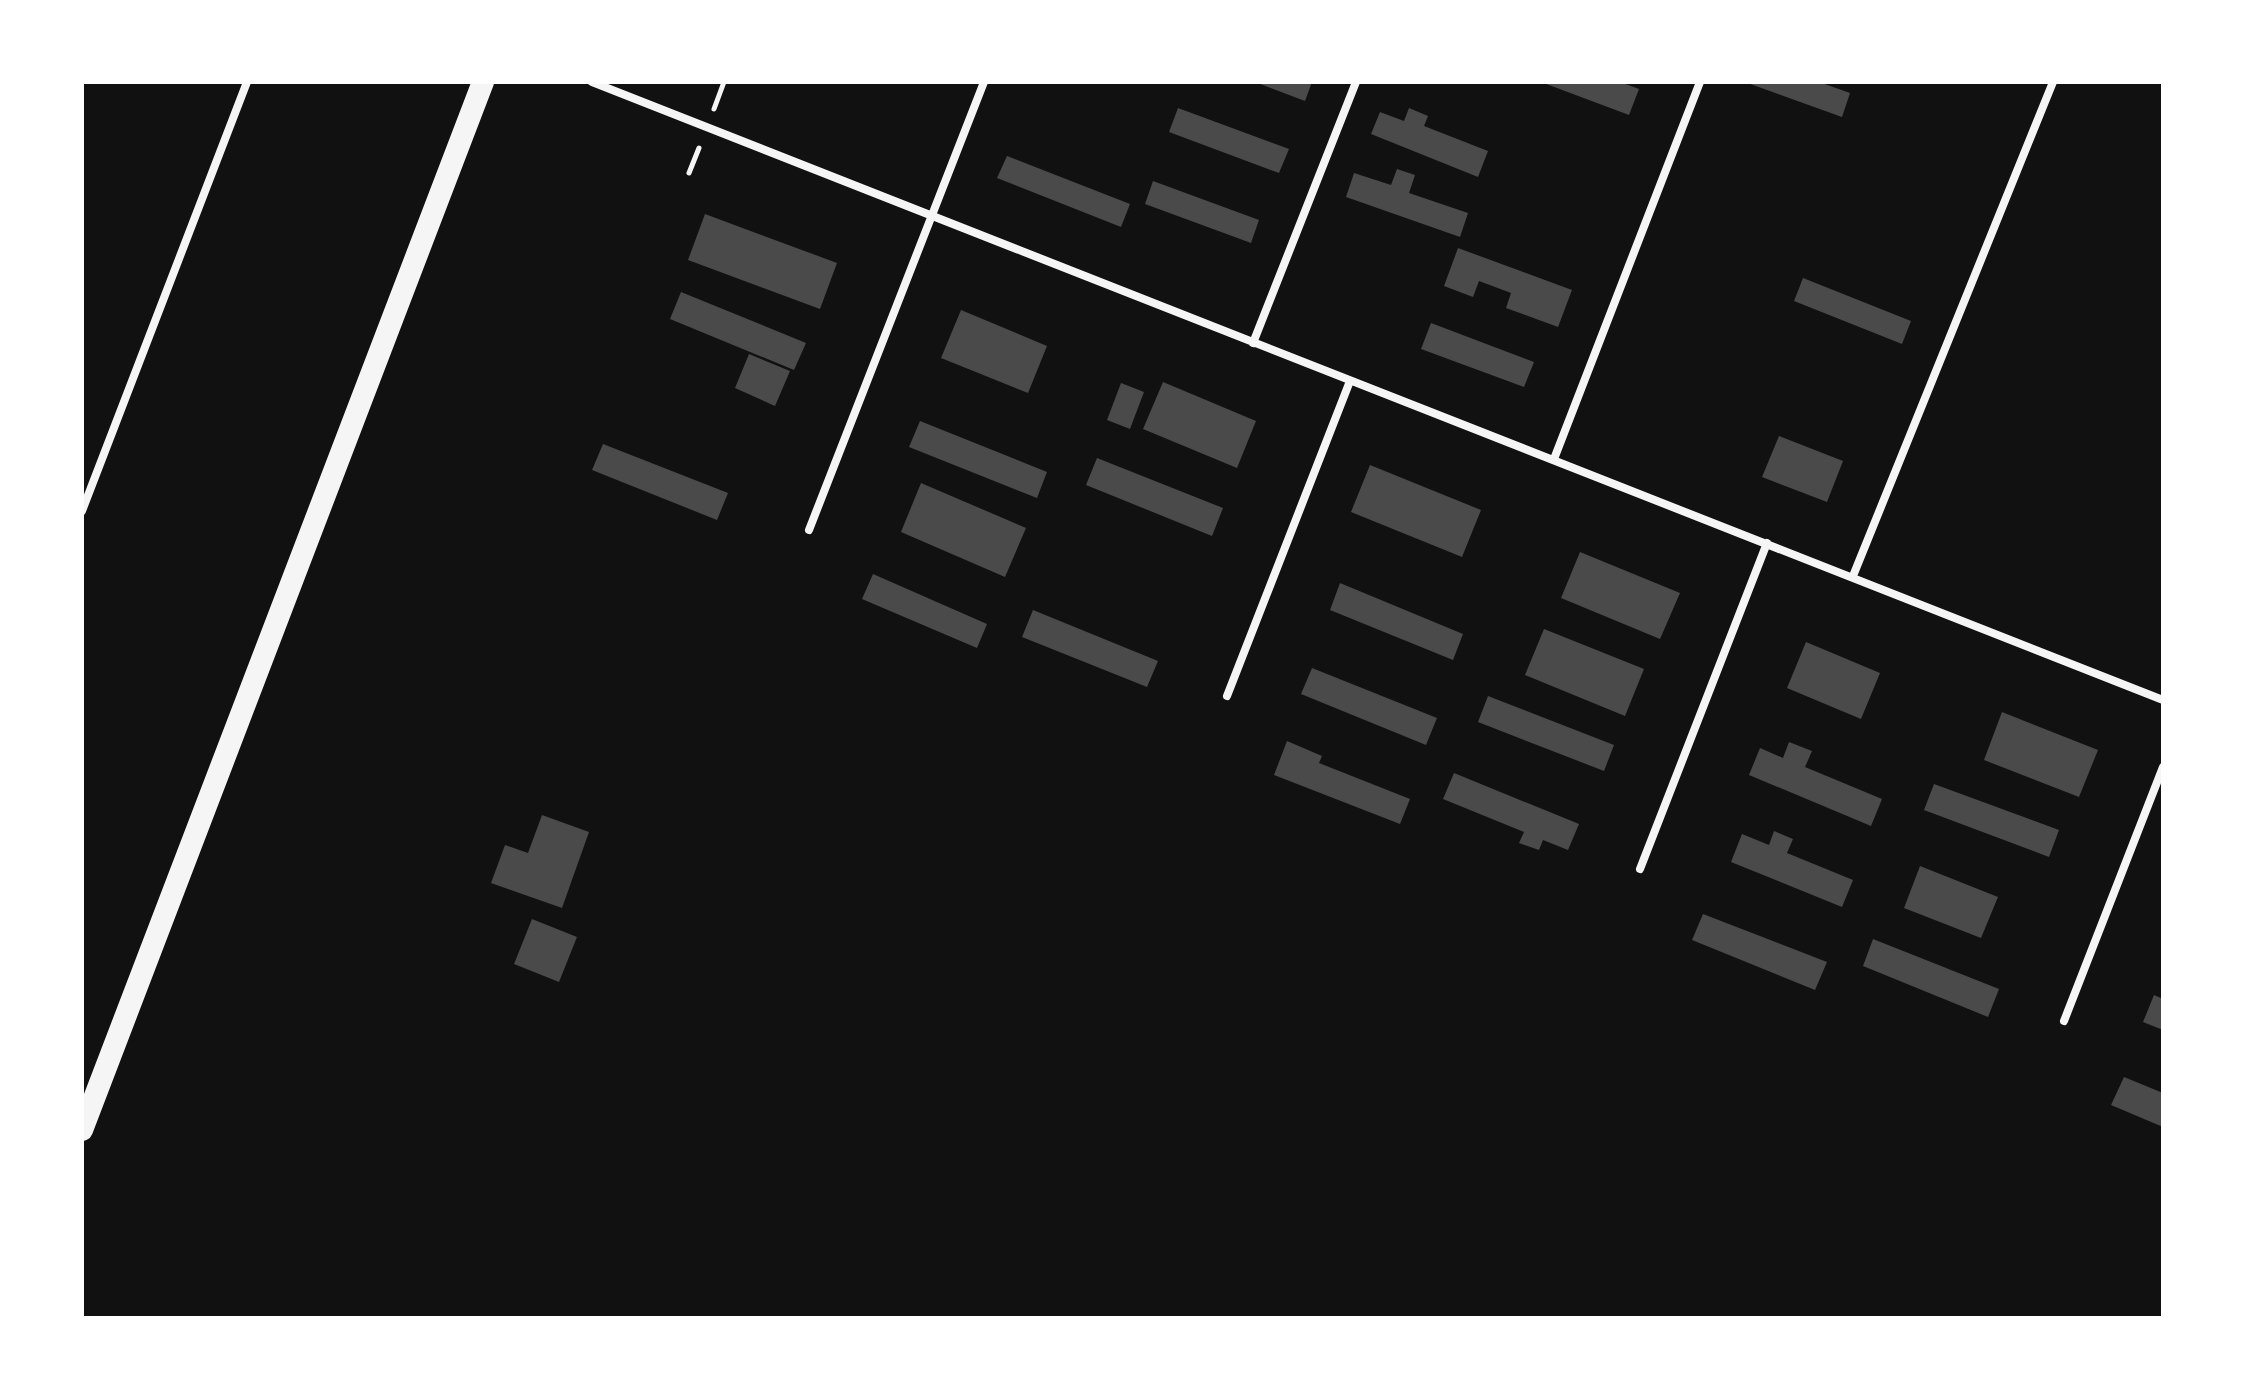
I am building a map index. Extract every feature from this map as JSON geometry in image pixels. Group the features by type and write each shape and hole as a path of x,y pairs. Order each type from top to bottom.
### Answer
{"highway":[{"path":"82,1130 483,82"}],"street":[{"path":"82,511 247,82"},
{"path":"592,82 2163,700"},
{"path":"809,530 984,82"},
{"path":"1253,343 1356,82"},
{"path":"1554,459 1700,82"},
{"path":"1853,576 2053,82"},
{"path":"1227,696 1350,381"},
{"path":"1640,869 1767,543"},
{"path":"2064,1021 2163,767"}],"path":[{"path":"719,96 724,82"},
{"path":"689,173 697,152"}],"building":[{"path":"1255,82 1312,82 1305,101"},
{"path":"1541,82 1620,82 1639,89 1629,115"},
{"path":"1745,82 1819,82 1850,93 1842,117"},
{"path":"1178,108 1289,149 1279,173 1169,132"},
{"path":"1409,108 1428,116 1424,126 1488,151 1478,177 1371,134 1380,112 1404,121"},
{"path":"1007,156 1130,204 1121,227 997,178"},
{"path":"1397,169 1415,175 1409,193 1468,213 1460,237 1346,197 1354,173 1391,185"},
{"path":"1153,181 1259,220 1251,243 1145,204"},
{"path":"705,214 837,263 820,309 688,260"},
{"path":"1458,248 1572,290 1558,327 1506,308 1511,293 1479,281 1473,297 1444,286"},
{"path":"1803,278 1911,321 1902,344 1794,301"},
{"path":"681,292 806,343 794,370 670,319"},
{"path":"961,310 1047,346 1028,393 941,358"},
{"path":"1431,323 1534,362 1524,387 1421,349"},
{"path":"749,354 790,371 775,406 735,388"},
{"path":"1163,382 1256,421 1237,468 1143,429"},
{"path":"1121,383 1144,392 1130,429 1107,420"},
{"path":"920,421 1047,472 1037,498 909,447"},
{"path":"1779,436 1843,461 1827,502 1762,477"},
{"path":"603,444 728,493 717,520 592,470"},
{"path":"1097,458 1223,508 1212,536 1086,485"},
{"path":"1370,465 1481,510 1462,557 1351,512"},
{"path":"921,483 1026,528 1005,577 901,532"},
{"path":"1580,552 1680,593 1660,639 1561,598"},
{"path":"873,574 987,624 977,648 862,599"},
{"path":"1340,583 1463,634 1453,660 1330,610"},
{"path":"1033,610 1158,661 1147,687 1022,637"},
{"path":"1544,629 1644,669 1625,716 1525,675"},
{"path":"1806,642 1880,673 1861,719 1787,688"},
{"path":"1312,668 1437,718 1426,745 1301,694"},
{"path":"1488,696 1614,745 1604,771 1478,722"},
{"path":"2002,712 2098,750 2079,797 1984,760"},
{"path":"1287,741 1322,756 1319,763 1410,799 1400,824 1274,775"},
{"path":"1789,742 1812,751 1805,767 1882,799 1871,826 1749,775 1760,748 1783,758"},
{"path":"1454,773 1579,824 1568,850 1543,840 1539,850 1519,843 1524,832 1443,799"},
{"path":"1934,784 2059,830 2049,857 1924,810"},
{"path":"542,815 589,832 562,908 491,883 505,845 528,853"},
{"path":"1774,831 1793,839 1787,853 1853,880 1842,907 1731,862 1742,834 1769,845"},
{"path":"1920,866 1998,897 1981,938 1904,908"},
{"path":"1703,914 1827,962 1815,990 1692,940"},
{"path":"532,919 577,937 559,982 514,964"},
{"path":"1873,939 1999,989 1988,1017 1863,966"},
{"path":"2154,995 2163,999 2163,1030 2143,1022"},
{"path":"2124,1077 2163,1093 2163,1127 2111,1105"}]}
